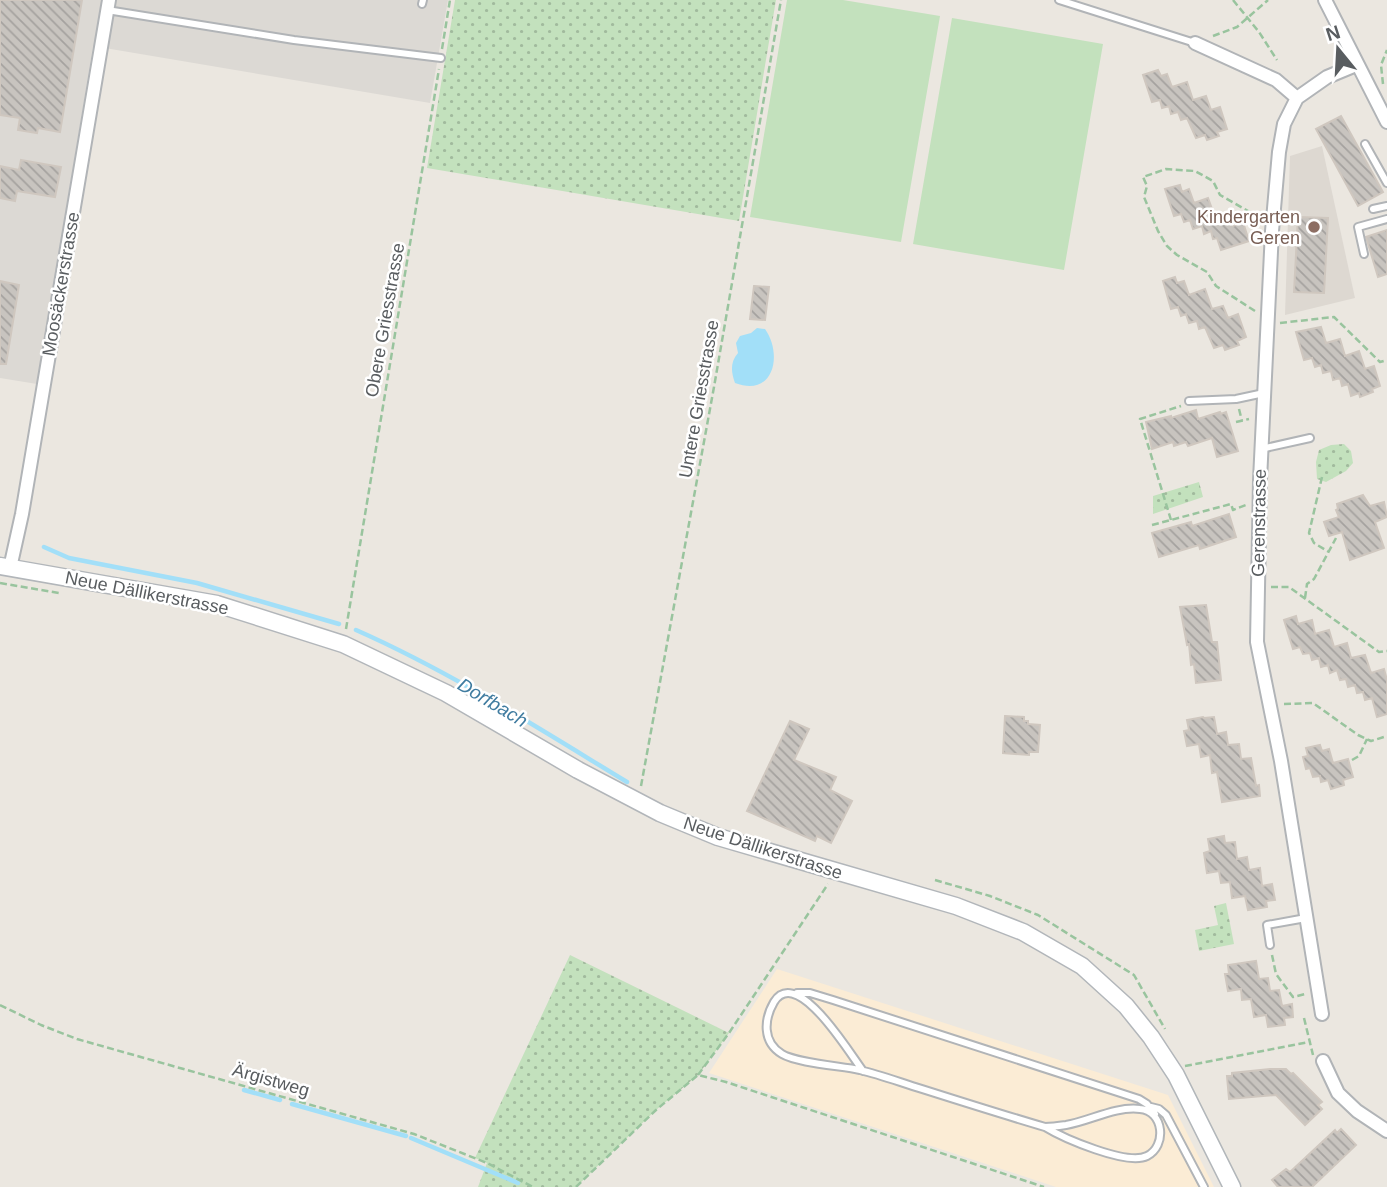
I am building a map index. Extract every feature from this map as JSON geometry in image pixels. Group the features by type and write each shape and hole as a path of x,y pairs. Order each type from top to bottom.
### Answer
{"street":[{"path":"1325,0 1387,122"},
{"name":"Moosäckerstrasse","path":"5,567 25,500 108,5"},
{"path":"1195,43 1276,80 1297,98 1327,77 1356,65"},
{"name":"Gerenstrasse","path":"1297,98 1284,124 1272,231 1261,449 1257,642 1281,761 1322,1014"},
{"name":"Neue Dällikerstrasse","path":"5,567 217,604 343,644 446,693 638,802 718,837 997,920 1023,932 1073,960 1126,1006 1176,1075 1232,1187"},
{"path":"1324,1061 1338,1093 1357,1111 1387,1131"}],"lane":[{"path":"1059,0 1195,43"},
{"path":"108,5 294,40 441,58"},
{"path":"1365,144 1387,183"},
{"path":"1373,209 1387,206"},
{"path":"1364,254 1358,227 1387,219"},
{"path":"1189,401 1236,399 1264,393"},
{"path":"1261,449 1310,438"},
{"path":"1270,945 1266,925 1306,918"},
{"path":"1151,1107 1160,1127 1156,1148 1148,1156 1139,1159 1110,1153 1062,1138 1045,1127 863,1071 782,1054 769,1040 766,1018 776,998 787,992 810,993 1139,1099 1166,1115 1204,1187"},
{"path":"795,992 815,1008 863,1071"},
{"path":"1045,1127 1068,1125 1131,1108 1144,1109 1156,1116"}],"path":[{"name":"Obere Griesstrasse","path":"343,644 450,0"},
{"name":"Untere Griesstrasse","path":"638,802 715,387 781,0"},
{"path":"1233,0 1277,60"},
{"path":"1195,43 1237,27 1268,0"},
{"path":"1384,87 1381,65 1387,50"},
{"path":"1259,312 1216,286 1207,272 1167,246 1144,197 1147,186 1143,177 1166,169 1195,171 1213,181 1220,195 1263,219"},
{"path":"1280,323 1334,317 1380,362 1387,360"},
{"path":"1171,520 1140,419 1189,401"},
{"path":"1236,422 1254,418"},
{"path":"1322,477 1309,533 1314,543 1329,552"},
{"path":"1152,525 1231,504 1233,510 1251,503"},
{"path":"1305,598 1307,584 1314,579 1336,538"},
{"path":"1268,587 1289,587 1379,652 1387,651"},
{"path":"1278,705 1313,702 1371,741 1387,736"},
{"path":"1352,760 1359,756 1367,739"},
{"path":"576,1187 638,1127 698,1075 752,1000 828,884"},
{"path":"1270,945 1276,974 1293,997 1306,994"},
{"name":"Ärgistweg","path":"0,1005 41,1026 77,1039 414,1135 487,1163 533,1187"},
{"path":"1304,1018 1316,1063 1324,1061"},
{"path":"1183,1067 1309,1042"},
{"path":"698,1075 1044,1187"}],"shaded area":[{"path":"0,0 448,0 430,103 93,46 37,384 0,378"},
{"name":"Kindergarten Geren","path":"1322,146 1355,298 1285,315 1290,156"},
{"path":"777,969 1168,1095 1214,1187 1056,1187 709,1073"}],"green space":[{"path":"455,0 776,0 739,221 427,168"},
{"path":"787,0 843,0 940,16 901,242 750,217"},
{"path":"952,18 1103,44 1064,270 913,244"},
{"path":"1344,444 1351,451 1353,463 1346,471 1326,482 1317,479 1316,462 1319,450"},
{"path":"1199,482 1203,497 1153,514 1153,496"},
{"path":"1226,903 1234,944 1199,951 1195,930 1218,925 1214,906"},
{"path":"570,955 729,1033 698,1075 656,1110 576,1187 478,1187 487,1163 475,1158"}],"water":[{"path":"757,328 765,329 770,339 774,361 771,371 759,384 748,386 735,383 732,367 738,353 736,343 740,336"}],"building":[{"path":"0,0 82,0 60,132 38,128 37,133 18,130 20,118 0,115"},
{"path":"1158,70 1161,76 1167,74 1172,87 1187,82 1193,100 1206,96 1211,110 1220,107 1227,129 1217,132 1219,136 1207,140 1205,135 1196,138 1187,118 1181,120 1178,112 1171,114 1169,106 1162,108 1160,100 1152,102 1143,75"},
{"path":"1341,116 1383,192 1358,206 1316,129"},
{"path":"21,160 61,167 55,197 17,191 15,201 0,198 0,166 19,170"},
{"path":"1180,185 1182,192 1189,189 1194,203 1208,198 1215,217 1228,212 1233,226 1243,222 1249,241 1221,250 1211,231 1204,234 1202,226 1193,229 1190,220 1184,222 1181,214 1174,216 1165,189"},
{"path":"1298,217 1328,218 1324,293 1294,292"},
{"path":"1387,230 1387,274 1378,277 1366,237"},
{"path":"1175,277 1177,283 1184,281 1189,295 1205,289 1212,309 1223,306 1228,318 1238,314 1246,337 1237,341 1239,345 1225,350 1223,345 1214,348 1205,327 1199,329 1197,321 1189,323 1186,314 1181,316 1178,307 1171,309 1163,281"},
{"path":"0,281 19,285 6,364 0,364"},
{"path":"754,286 769,287 765,320 750,319"},
{"path":"1321,327 1326,343 1340,339 1345,356 1359,351 1365,369 1374,366 1380,386 1360,397 1359,393 1351,396 1348,384 1342,386 1340,378 1333,380 1331,371 1323,373 1321,365 1315,367 1312,358 1304,360 1296,332"},
{"path":"1196,410 1198,419 1226,412 1238,451 1217,457 1212,438 1188,446 1186,442 1174,446 1173,442 1152,449 1146,422"},
{"path":"1363,495 1370,506 1384,502 1387,517 1375,522 1384,548 1350,560 1342,532 1329,536 1324,522 1339,517 1337,504"},
{"path":"1229,514 1236,537 1200,549 1199,545 1159,557 1152,533 1191,522 1192,526"},
{"path":"1206,605 1212,642 1217,642 1221,680 1196,683 1180,607"},
{"path":"1296,616 1298,624 1312,620 1315,634 1329,630 1334,647 1347,643 1351,658 1365,655 1371,673 1384,669 1387,680 1387,714 1377,717 1372,698 1365,700 1363,692 1357,693 1355,685 1348,687 1346,679 1340,680 1337,670 1330,673 1328,665 1321,667 1319,658 1312,660 1310,653 1303,654 1300,647 1293,649 1284,620"},
{"path":"1005,716 1024,717 1028,724 1040,725 1038,752 1029,752 1029,755 1003,753"},
{"path":"1214,717 1217,734 1226,732 1228,745 1239,744 1241,759 1251,758 1260,796 1222,802 1217,772 1212,773 1210,755 1201,757 1199,744 1187,746 1184,731 1189,730 1187,720"},
{"path":"790,721 809,729 794,760 836,777 830,790 852,801 831,843 817,836 815,841 747,811"},
{"path":"1320,745 1322,751 1329,749 1333,763 1348,759 1353,777 1343,780 1344,785 1331,789 1328,780 1321,782 1320,776 1313,777 1310,768 1306,769 1303,757 1308,756 1306,748"},
{"path":"1224,836 1225,843 1235,842 1237,859 1247,857 1249,870 1260,868 1262,886 1272,884 1275,900 1266,901 1267,907 1248,910 1245,896 1232,898 1230,882 1221,883 1219,871 1207,873 1204,853 1210,851 1208,839"},
{"path":"1256,961 1259,979 1268,978 1270,991 1279,990 1282,1006 1292,1004 1293,1017 1284,1018 1285,1025 1268,1027 1266,1015 1254,1017 1251,999 1242,1000 1241,989 1228,991 1225,974 1229,974 1228,965"},
{"path":"1286,1069 1293,1073 1322,1102 1318,1105 1322,1109 1305,1125 1276,1095 1229,1099 1227,1076 1232,1076 1232,1073"},
{"path":"1341,1129 1356,1145 1312,1187 1278,1187 1272,1180 1286,1169 1290,1172 1335,1130 1337,1133"}],"waterway":[{"name":"Dorfbach","path":"44,547 69,558 197,583 339,624"},
{"name":"Dorfbach","path":"356,630 460,682 627,782"},
{"path":"244,1090 280,1100"},
{"path":"292,1104 406,1136"},
{"path":"411,1138 518,1183"}],"place":[{"name":"Kindergarten Geren","path":"1314,227"}]}
